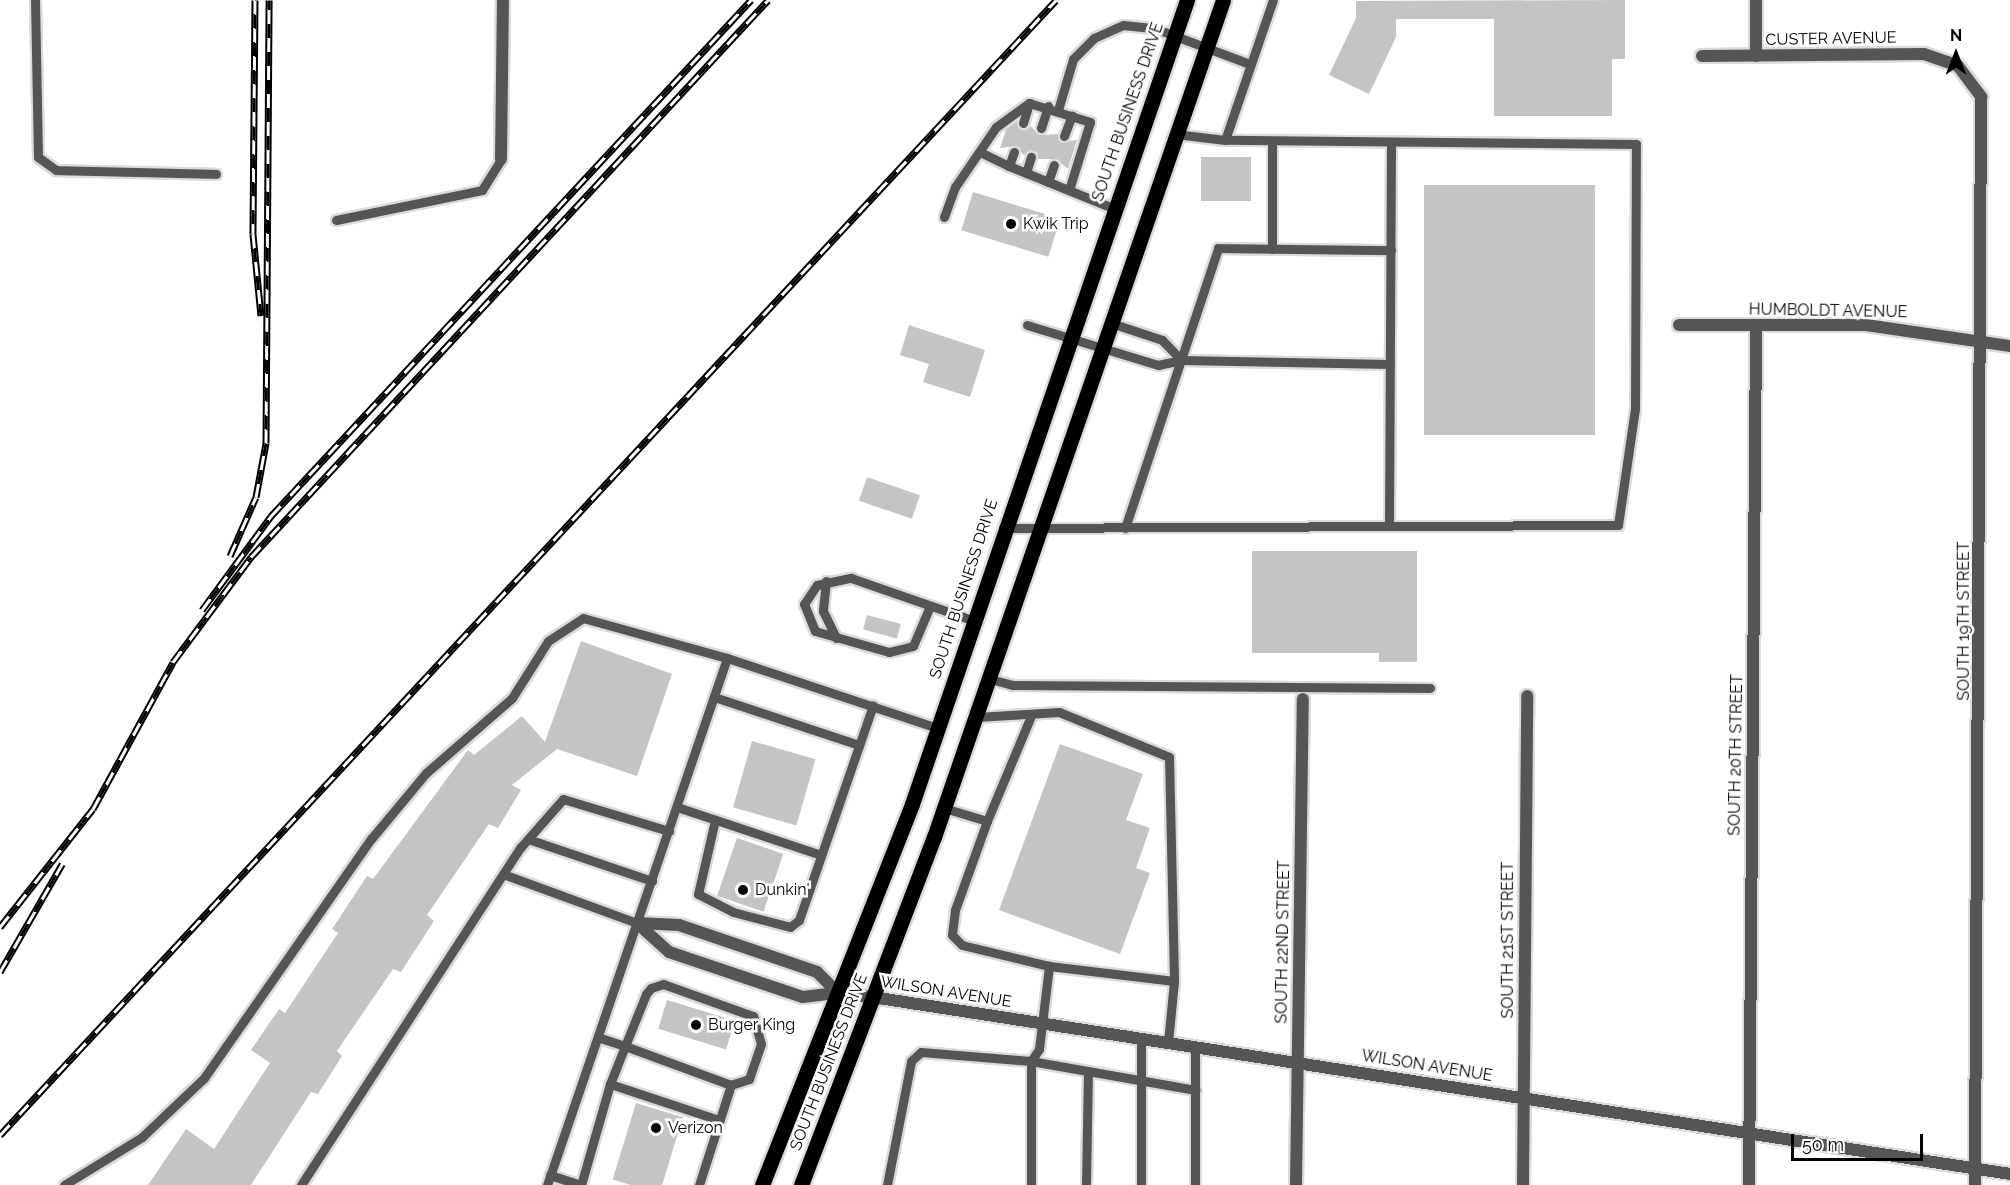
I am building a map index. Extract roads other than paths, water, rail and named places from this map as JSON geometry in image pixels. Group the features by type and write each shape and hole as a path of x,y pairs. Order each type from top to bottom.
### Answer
{"main road":[{"name":"SOUTH BUSINESS DRIVE","path":"762,1185 838,993 938,728 1003,528 1187,0"},
{"name":"SOUTH BUSINESS DRIVE","path":"801,1185 977,717 1174,134 1223,0"}],"street":[{"path":"501,159 503,0"},
{"path":"1756,0 1756,56"},
{"name":"CUSTER AVENUE","path":"1702,56 1924,54 1958,66"},
{"name":"SOUTH 19TH STREET","path":"1958,66 1971,80 1984,112 1975,1185"},
{"name":"HUMBOLDT AVENUE","path":"1679,325 1907,328 2010,346"},
{"name":"SOUTH 20TH STREET","path":"1749,1185 1756,325"},
{"name":"SOUTH 21ST STREET","path":"1523,1185 1527,696"},
{"name":"SOUTH 22ND STREET","path":"1296,1185 1303,699"},
{"path":"637,923 679,925 817,972 838,993"},
{"name":"WILSON AVENUE","path":"637,923 669,952 803,997 838,993 873,997 2010,1174"}],"lane":[{"path":"35,0 38,158 56,170 216,174"},
{"path":"1225,140 1274,0"},
{"path":"1058,110 1073,59 1094,38 1123,25 1173,36 1250,64"},
{"path":"944,217 955,187 1006,114 1029,103 1048,106 1090,122 1069,190"},
{"path":"1023,123 1029,103"},
{"path":"1041,128 1048,106"},
{"path":"1064,136 1072,115"},
{"path":"1003,528 1040,531 1125,528 1618,525 1636,397 1636,144 1225,140 1174,134"},
{"path":"1272,141 1272,249"},
{"path":"1389,526 1391,142"},
{"path":"980,152 1113,208"},
{"path":"1009,166 1014,152"},
{"path":"1026,173 1031,158"},
{"path":"336,220 482,190 501,159"},
{"path":"1048,182 1054,165"},
{"path":"1125,528 1218,248 1391,250"},
{"path":"1111,323 1164,341 1181,360"},
{"path":"1027,325 1154,364 1181,360 1390,364"},
{"path":"930,606 913,646 903,651 836,638 815,631 804,614 809,592 826,581 851,578 972,620"},
{"path":"826,581 823,612 836,638"},
{"path":"64,1185 142,1137 204,1078 371,839 426,773 512,698 548,641 584,618 727,658 938,728"},
{"path":"547,1185 727,658"},
{"path":"990,679 1013,685 1430,688"},
{"path":"714,697 859,746"},
{"path":"715,820 696,884 703,901 781,927 799,920 873,705"},
{"path":"977,717 1030,718 1059,712 1169,757 1174,981 1168,1042"},
{"path":"1030,718 987,821 956,910 952,935 962,945 1049,966 1174,981"},
{"path":"301,1185 503,874 528,839 563,799 669,831"},
{"path":"677,807 821,855"},
{"path":"944,808 987,821"},
{"path":"528,839 652,881"},
{"path":"503,874 637,923"},
{"path":"1031,1185 1031,1061 1039,1049 1049,966"},
{"path":"550,1175 580,1184 610,1084 625,1046 646,994 656,985 753,1016 761,1044 749,1079 731,1085 625,1046 598,1037"},
{"path":"1141,1038 1141,1185"},
{"path":"1195,1046 1195,1185"},
{"path":"887,1185 911,1061 921,1052 1031,1061 1195,1090"},
{"path":"1086,1185 1088,1071"},
{"path":"610,1084 720,1120"},
{"path":"699,1185 731,1085"}],"railway":[{"path":"255,0 253,234 261,316"},
{"path":"230,556 256,497 266,443 269,0"},
{"path":"202,610 271,516 751,0"},
{"path":"0,927 93,809 173,662 251,557 768,0"},
{"path":"0,1135 1056,0"},
{"path":"0,972 62,864"}],"place":[{"name":"Kwik Trip","path":"1011,224"},
{"name":"Dunkin'","path":"743,890"},
{"name":"Burger King","path":"696,1025"},
{"name":"Verizon","path":"656,1128"}]}
